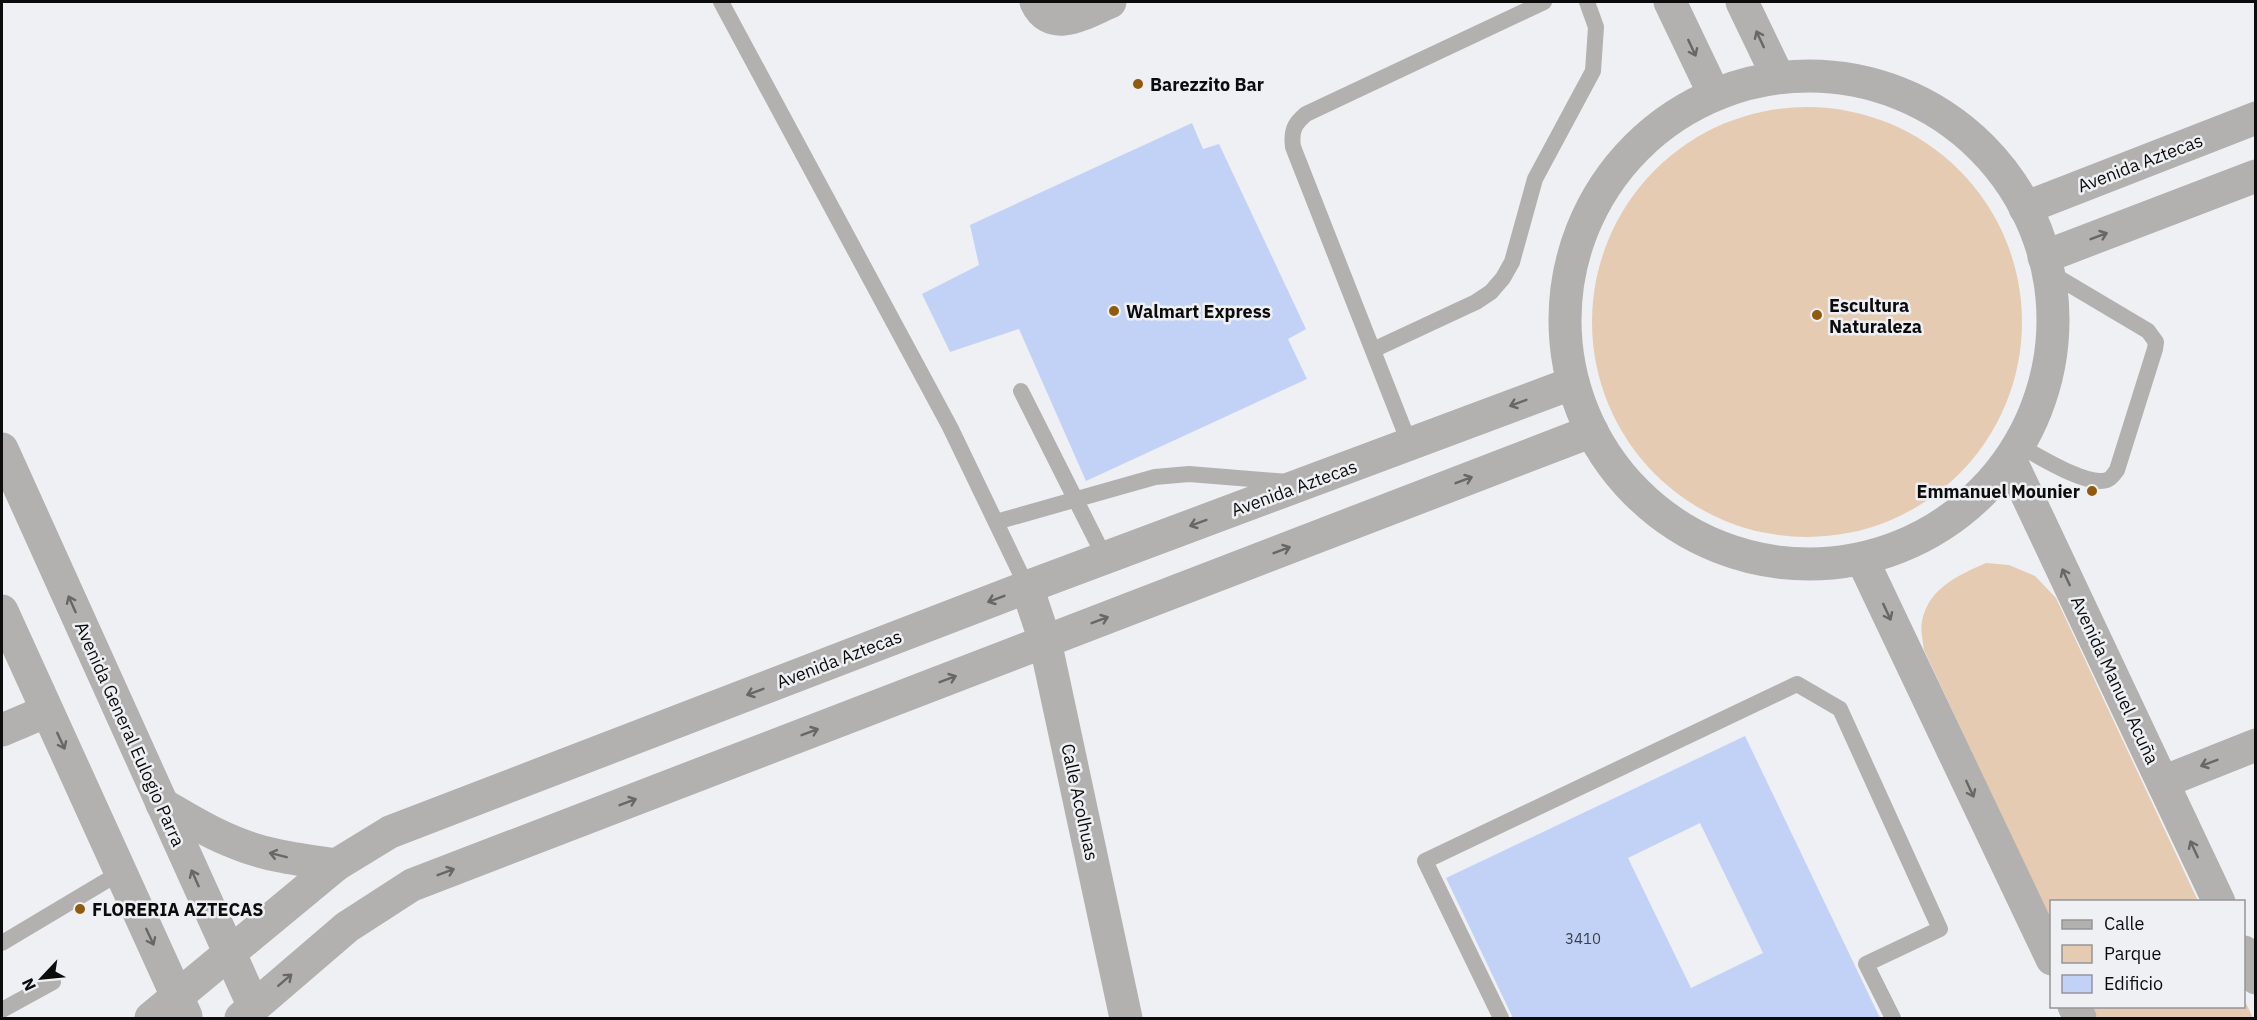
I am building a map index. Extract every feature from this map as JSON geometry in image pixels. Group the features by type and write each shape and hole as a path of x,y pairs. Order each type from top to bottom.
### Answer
{"street":[{"path":"1036,2 1046,16 1059,20 1072,18 1110,2"},
{"path":"1670,2 1714,94"},
{"path":"1742,2 1778,77"},
{"path":"1821,75 1863,81 1903,94 1922,104 1940,114 1974,140 2002,171 2025,208 2046,264 2052,298 2050,351 2045,382 2031,422 2014,452 1988,488 1961,513 1930,533 1897,549 1862,559 1817,565 1771,562 1727,550 1686,531 1648,504 1616,470 1592,431 1573,383 1565,340 1566,296 1574,253 1589,212 1612,174 1640,141 1675,114 1714,94 1745,83 1778,77 1821,75"},
{"name":"Avenida Aztecas","path":"2025,208 2256,117"},
{"path":"2046,264 2256,176"},
{"name":"Avenida Aztecas","path":"151,1018 183,1008 230,953 336,866 390,832 1027,587 1573,383"},
{"path":"252,1015 347,927 412,885 1592,431"},
{"name":"Avenida General Eulogio Parra","path":"2,449 230,953 252,1015"},
{"name":"Avenida Manuel Acuña","path":"2014,452 2218,900"},
{"path":"1862,559 2050,955"},
{"name":"Calle Acolhuas","path":"1027,587 1045,641 1126,1018"},
{"path":"2,611 183,1008"},
{"path":"2,710 42,700"},
{"path":"2,730 42,700"},
{"path":"2163,782 2256,745"},
{"path":"162,804 206,830 237,844 285,857 336,866"}],"lane":[{"path":"721,2 950,427 1027,587"},
{"path":"1410,445 1293,147 1291,134 1296,122 1306,114 1544,2"},
{"path":"1373,350 1476,302 1491,292 1503,278 1512,262 1535,178 1593,71 1596,27 1587,2"},
{"path":"2014,452 2076,476 2099,481 2113,476 2117,470 2155,349 2153,336 2148,331 2046,264"},
{"path":"1021,391 1104,558"},
{"path":"996,522 1155,477 1189,474 1308,483"},
{"path":"1501,1018 1425,861 1797,684 1840,709 1940,929 1866,964 1893,1018"},
{"path":"2,943 120,872"},
{"path":"2,1010 53,982"}],"green space":[{"path":"1807,107 1849,111 1889,123 1927,143 1959,170 1986,202 2006,240 2018,280 2022,322 2018,364 2006,404 1986,442 1959,474 1927,501 1889,521 1849,533 1807,537 1765,533 1725,521 1687,501 1655,474 1628,442 1608,404 1596,364 1592,322 1596,280 1608,240 1628,202 1655,170 1687,143 1725,123 1765,111"},
{"path":"1986,563 2009,565 2035,576 2056,598 2198,900 2050,900 2050,919 1924,650 1921,624 1931,600 1946,584"},
{"path":"2245,1001 2253,1018 2097,1018 2092,1008 2245,1008"}],"building":[{"name":"Walmart Express","path":"1192,123 1203,149 1219,144 1306,329 1288,339 1307,379 1086,481 1019,329 950,352 922,294 979,265 970,225"},
{"path":"1745,736 1880,1018 1513,1018 1446,878","holes":["1700,823 1763,953 1691,988 1628,858"]}],"place":[{"name":"Barezzito Bar","path":"1138,84"},
{"name":"Walmart Express","path":"1114,311"},
{"name":"Escultura Naturaleza","path":"1817,315"},
{"name":"Emmanuel Mounier","path":"2092,491"},
{"name":"FLORERIA AZTECAS","path":"80,909"}]}
